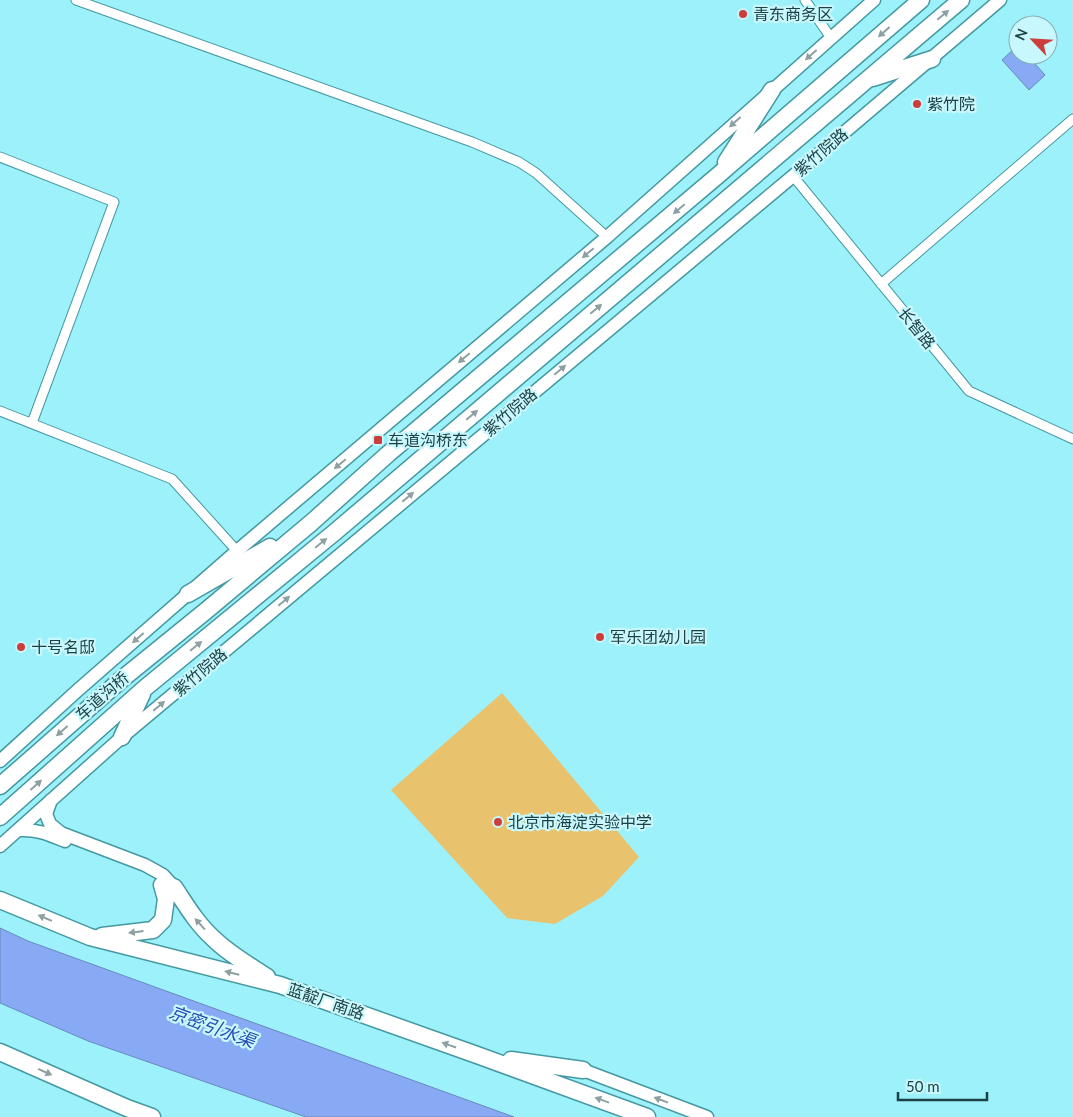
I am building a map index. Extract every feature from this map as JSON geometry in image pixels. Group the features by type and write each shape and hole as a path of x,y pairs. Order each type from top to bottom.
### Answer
{"highway":[{"path":"188,594 310,523 388,454 716,178 921,0"},
{"name":"紫竹院路","path":"145,688 335,532 961,0"},
{"path":"866,80 932,59"},
{"path":"716,178 772,90"},
{"name":"车道沟桥","path":"0,786 122,679 310,523"},
{"path":"122,737 145,688"},
{"name":"车道沟桥","path":"0,817 145,688"},
{"path":"90,937 153,930 163,920 168,886"},
{"path":"168,886 214,939 237,958 280,985"},
{"name":"蓝靛厂南路","path":"0,900 90,937 280,985 647,1117"},
{"path":"0,1052 130,1112 152,1117"},
{"path":"477,1055 583,1070"}],"street":[{"path":"76,0 472,142 519,162 536,173 607,237"},
{"path":"805,0 831,38"},
{"path":"0,761 237,551 607,237 874,0"},
{"name":"紫竹院路","path":"0,846 122,737 793,176 1000,0"},
{"path":"881,284 1073,118"},
{"path":"0,156 114,202 32,423"},
{"name":"长智路","path":"793,176 969,392 1073,439"},
{"path":"0,411 172,479 237,551"},
{"path":"52,800 46,814 50,824 60,833 99,851"},
{"path":"19,830 30,829 39,831 145,865 163,875 168,886"},
{"path":"583,1070 707,1117"}],"shaded area":[{"path":"502,693 639,857 603,896 555,924 507,918 391,790"}],"water":[{"path":"1008,54 1008,65 1036,65 1045,75 1029,90 1002,60"},
{"name":"京密引水渠","path":"0,928 28,941 514,1117 306,1117 88,1041 0,1003"}],"place":[{"name":"青东商务区","path":"743,14"},
{"name":"紫竹院","path":"917,104"},
{"name":"车道沟桥东","path":"378,440"},
{"name":"军乐团幼儿园","path":"600,637"},
{"name":"十号名邸","path":"21,647"},
{"name":"北京市海淀实验中学","path":"498,822"}]}
